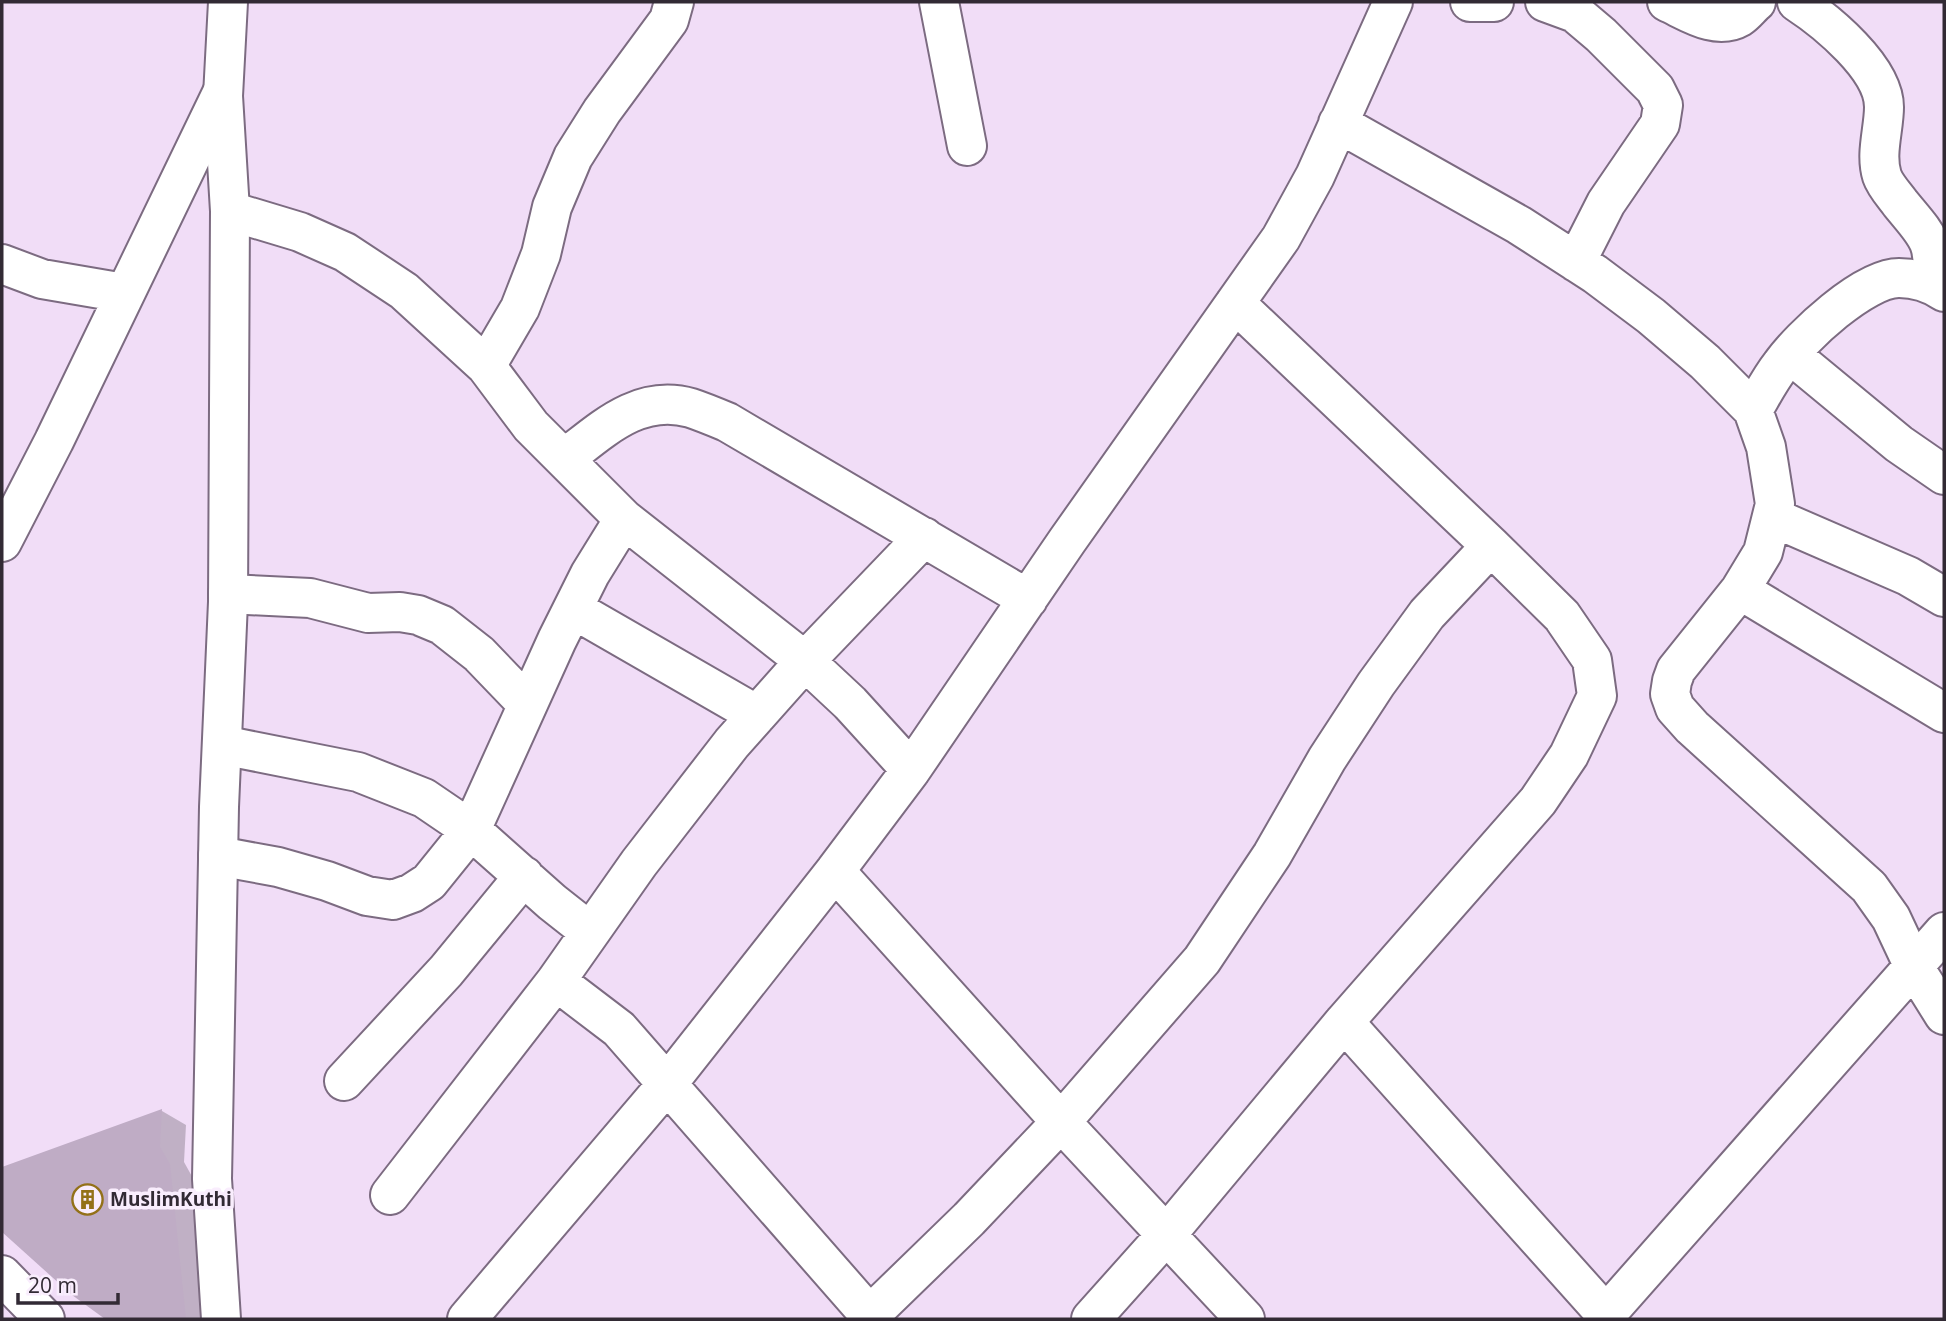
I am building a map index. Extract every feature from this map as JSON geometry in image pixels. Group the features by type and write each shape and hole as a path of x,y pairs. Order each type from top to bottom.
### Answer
{"street":[{"path":"221,1319 212,1179 218,856 228,594 230,211 223,91 228,2"},
{"path":"486,366 520,308 541,254 552,207 573,157 602,111 669,20 674,2"},
{"path":"939,2 967,146"},
{"path":"480,1314 668,1083 911,770 1281,239 1315,176 1393,2"},
{"path":"1470,2 1494,2"},
{"path":"1545,2 1576,13 1655,89 1663,105 1660,124 1606,203 1576,262"},
{"path":"1667,2 1705,19 1723,22 1740,17 1756,2"},
{"path":"1753,410 1781,364 1818,323 1867,287 1897,278 1939,272 1928,237 1882,177 1879,153 1884,126 1884,101 1873,77 1855,50 1821,18 1797,2"},
{"path":"2,542 54,441 223,91"},
{"path":"1338,123 1519,225 1576,262 1651,316 1705,362 1753,410 1766,447 1775,503 1763,552 1740,590 1676,670 1670,694 1675,708 1692,727 1869,887 1891,918 1914,967 1944,1015"},
{"path":"230,211 300,232 345,252 404,291 486,366 531,426 624,519 805,661 850,703 911,770"},
{"path":"2,264 42,279 124,293"},
{"path":"1091,1319 1167,1234 1344,1022 1538,801 1569,755 1597,696 1592,660 1562,616 1235,303"},
{"path":"1790,354 1899,444 1944,475"},
{"path":"564,458 622,415 652,406 688,407 727,422 1028,599"},
{"path":"1772,517 1908,576 1944,597"},
{"path":"218,856 278,867 367,896 393,900 412,893 429,882 471,830 527,704 590,574 624,519"},
{"path":"390,1195 556,981 639,863 732,743 805,661 924,537"},
{"path":"556,981 620,1029 870,1318 1061,1122 1202,960 1272,855 1327,759 1376,684 1427,614 1490,546"},
{"path":"1740,590 1944,713"},
{"path":"228,594 310,598 368,613 400,612 418,615 442,625 470,647 527,704"},
{"path":"573,609 757,715"},
{"path":"222,745 358,772 424,798 471,830 590,932"},
{"path":"835,871 1061,1122 1245,1319"},
{"path":"344,1081 446,971 524,876"},
{"path":"1344,1022 1606,1318 1944,932"},
{"path":"2,1275 46,1319"}],"building":[{"name":"MuslimKuthi","path":"162,1109 160,1147 170,1164 186,1319 105,1319 72,1295 2,1232 2,1167"}],"place":[{"name":"MuslimKuthi","path":"87,1199"}]}
